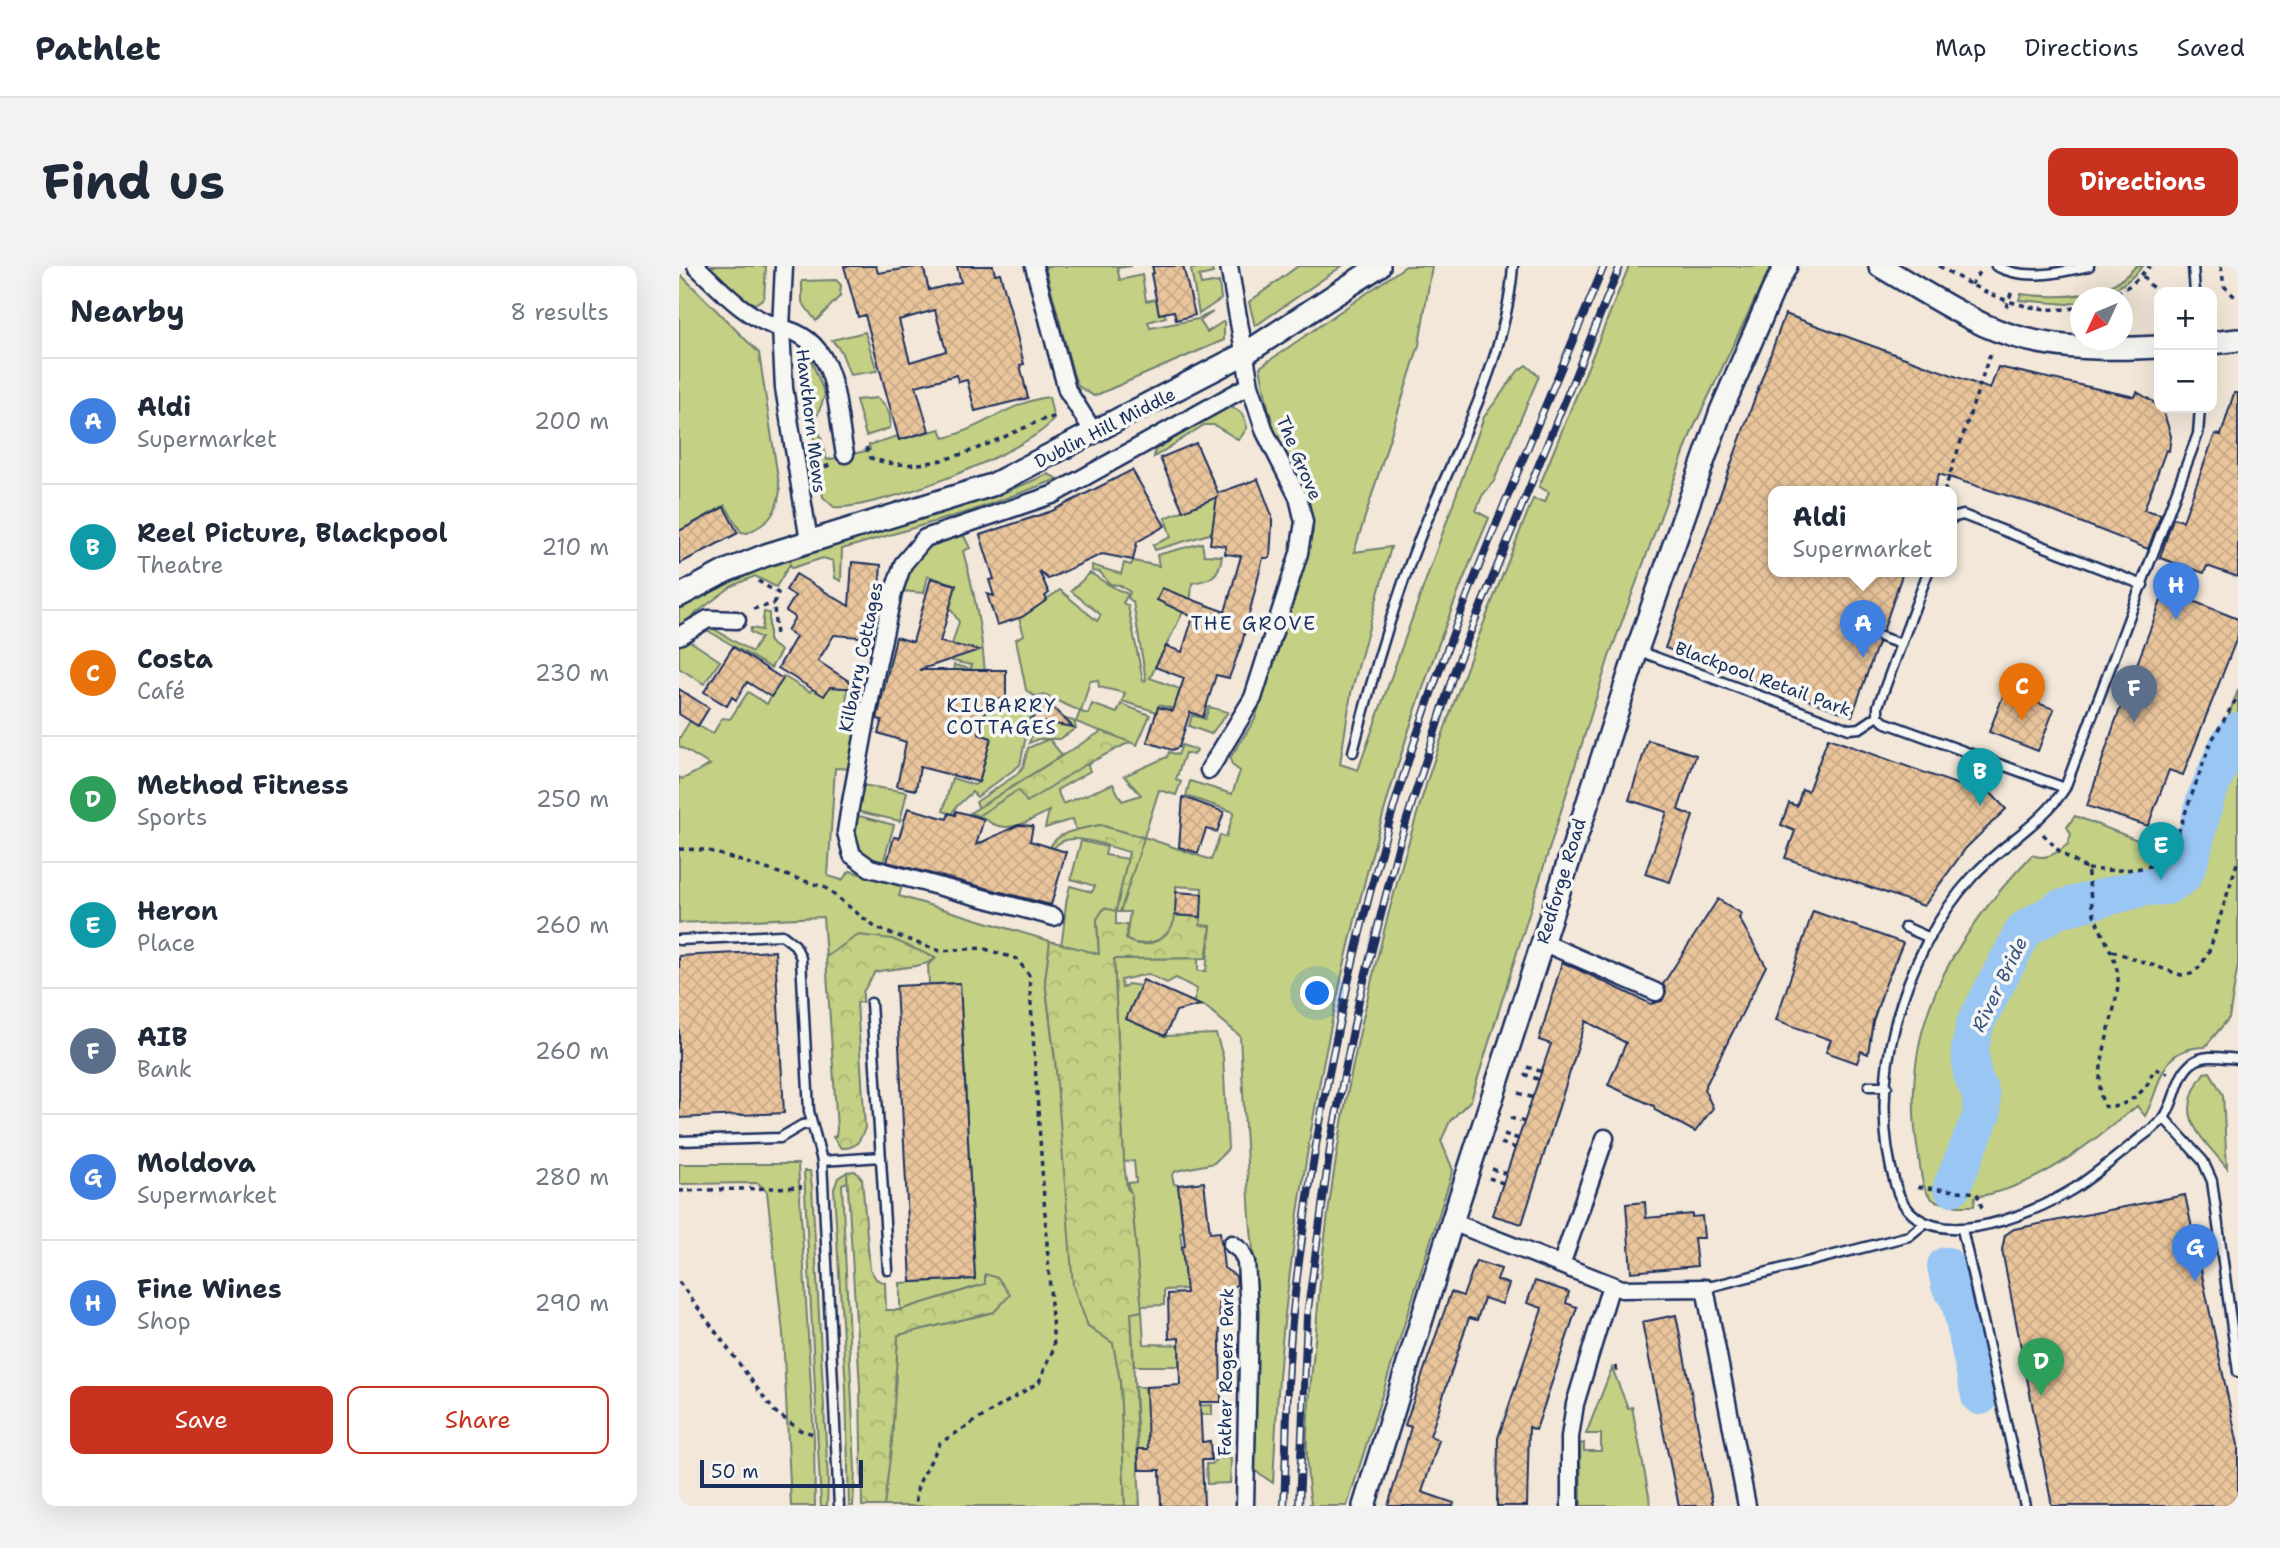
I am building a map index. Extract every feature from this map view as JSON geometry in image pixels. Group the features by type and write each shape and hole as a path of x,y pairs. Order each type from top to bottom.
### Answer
{"street":[{"name":"Hawthorn Mews","path":"696,266 747,312 766,324 781,328 784,388 809,541"},
{"path":"784,266 781,328 796,331 820,350 835,389 845,454"},
{"path":"1034,266 1067,390 1095,434"},
{"name":"The Grove","path":"1209,770 1253,698 1303,539 1304,522 1298,497 1265,432 1250,385 1229,266"},
{"name":"Dublin Hill Middle","path":"679,596 726,571 809,541 992,485 1246,354 1379,266"},
{"name":"Redforge Road","path":"1364,1506 1452,1222 1637,650 1721,411 1786,266"},
{"path":"1880,266 1969,317 2019,337 2080,348 2154,347"},
{"path":"2217,342 2238,340"},
{"name":"Kilbarry Cottages","path":"1054,917 870,869 852,855 846,832 871,689 898,576 909,554 925,538 1052,495 1250,385"},
{"path":"679,636 708,619 744,615"},
{"path":"1542,942 1656,992"},
{"path":"1561,1265 1605,1138"},
{"path":"1452,1222 1631,1290 1705,1288 1747,1506"},
{"name":"Father Rogers Park","path":"1232,1244 1241,1251 1246,1262 1249,1312 1245,1506"},
{"path":"1570,1506 1570,1437 1575,1405 1611,1284"}],"lane":[{"path":"1353,751 1379,651 1420,536 1494,357 1510,307 1513,266"},
{"path":"1996,266 2018,274 2041,275 2089,266"},
{"path":"2193,266 2195,287"},
{"path":"2200,413 2198,434 2065,788 2050,807 1971,878 1930,938 1900,1010 1887,1086 1888,1145 1896,1189 1906,1208 1925,1223 1943,1228 1962,1229 2036,1209 2075,1187 2164,1118 2185,1070 2200,1059 2238,1059"},
{"path":"1957,517 1963,515 2143,585"},
{"path":"1926,577 1878,706 1878,716 1884,722 2065,788"},
{"path":"1881,637 1901,644"},
{"name":"Blackpool Retail Park","path":"1637,650 1849,729 1860,728 1878,716"},
{"path":"1905,927 1930,938"},
{"path":"679,940 782,935 796,945 801,958 811,1124 822,1161 839,1506"},
{"path":"871,1003 888,1270"},
{"path":"1869,1086 1887,1086"},
{"path":"2164,1118 2203,1161 2212,1181 2238,1372"},
{"path":"679,1141 780,1138 802,1125 811,1124"},
{"path":"822,1161 881,1157"},
{"path":"1705,1288 1909,1236 1925,1223"},
{"path":"1962,1229 2025,1506"}],"path":[{"path":"1939,266 2007,305 2070,307"},
{"path":"1971,285 1984,266"},
{"path":"2125,287 2142,276 2150,266"},
{"path":"2221,266 2224,286 2238,300"},
{"path":"2142,276 2154,290"},
{"path":"2007,305 2012,291"},
{"path":"1946,486 1990,354"},
{"path":"866,447 871,458 888,464 939,462 1047,418 1058,417"},
{"path":"746,584 758,581 778,593 774,604 776,639"},
{"path":"744,615 774,604"},
{"path":"2032,822 2061,852 2087,869 2108,871 2150,866 2170,855 2211,742 2238,696"},
{"path":"679,849 706,850 824,887 876,928 940,951 982,948 1017,959 1029,975 1054,1348 1039,1382 940,1443 918,1485 915,1506"},
{"path":"2112,951 2181,975 2191,974 2201,966 2210,949 2238,860"},
{"path":"2087,869 2095,915 2112,951 2118,980 2101,1081 2104,1107 2117,1108 2131,1098 2147,1085 2155,1069 2181,1078"},
{"path":"1527,1067 1543,1072"},
{"path":"1524,1074 1539,1080"},
{"path":"1518,1093 1534,1098"},
{"path":"1510,1118 1525,1122"},
{"path":"1504,1134 1519,1139"},
{"path":"1501,1143 1516,1148"},
{"path":"1492,1170 1507,1174"},
{"path":"1489,1178 1503,1183"},
{"path":"679,1191 802,1187"},
{"path":"1919,1187 1977,1193 1987,1223"},
{"path":"679,1282 774,1411 800,1430 817,1435"},
{"path":"1615,1366 1617,1372"}],"green space":[{"path":"708,266 766,266 764,298 755,304 747,301"},
{"path":"1045,266 1132,266 1117,268 1120,280 1142,275 1146,301 1156,299 1166,317 1148,322 1150,328 1198,319 1213,312 1200,321 1207,332 1224,321 1224,340 1094,396 1078,386 1073,373"},
{"path":"1211,266 1213,273 1199,276 1201,285 1219,282 1221,299 1199,314 1191,269"},
{"path":"1298,266 1342,266 1255,326 1249,302"},
{"path":"1406,266 1432,266 1419,345 1354,552 1391,547 1351,693 1340,764 1358,770 1484,417 1518,371 1526,365 1539,376 1494,481 1482,496 1476,511 1489,518 1450,612 1416,709 1358,908 1314,1111 1298,1213 1277,1399 1273,1483 1251,1468 1258,1305 1250,1218 1240,1036 1205,1006 1193,1005 1197,989 1176,978 1167,983 1148,974 1121,980 1122,988 1128,984 1141,986 1126,1019 1165,1036 1216,1034 1223,1057 1228,1149 1214,1163 1176,1171 1172,1175 1174,1184 1178,1185 1182,1223 1191,1231 1180,1232 1187,1289 1164,1290 1164,1305 1141,1306 1131,1193 1127,1183 1136,1182 1134,1161 1124,1162 1114,959 1198,958 1198,971 1206,971 1211,926 1200,926 1202,888 1176,886 1176,917 1171,932 1153,942 1132,942 1126,939 1130,912 1120,912 1143,837 1100,825 1076,830 1073,819 1045,828 1049,811 1022,824 1007,827 993,824 978,816 1018,790 1027,801 1087,763 1090,771 1057,790 1063,804 1113,784 1122,801 1141,795 1124,776 1167,757 1169,752 1178,755 1182,745 1197,750 1194,755 1185,753 1176,779 1181,782 1176,795 1159,790 1144,837 1211,860 1220,835 1226,837 1234,812 1186,796 1190,781 1232,794 1240,771 1232,765 1230,758 1255,719 1313,532 1305,496 1275,432 1260,367"},
{"path":"1629,266 1771,266 1692,431 1609,657 1471,1100 1450,1121 1441,1141 1453,1170 1347,1506 1308,1506 1311,1503 1307,1460 1308,1417 1330,1196 1353,1062 1384,931 1421,801 1460,687 1533,499 1545,502 1549,492 1539,487"},
{"path":"2136,266 2143,266 2123,284 2107,287 2125,277"},
{"path":"679,273 759,353 780,491 770,517 761,526 747,533 741,532 725,505 679,531"},
{"path":"836,280 841,285 840,296 816,321 802,302 802,281"},
{"path":"2021,294 2070,296 2070,304 2019,300"},
{"path":"865,332 877,371 850,375 841,351 832,340"},
{"path":"808,352 825,395 816,419 827,460 870,450 869,445 898,436 899,440 940,429 944,438 1009,409 1049,397 1054,419 1015,447 950,477 882,500 834,507 823,497 802,363 804,354"},
{"path":"877,398 888,410 890,428 866,436 856,400"},
{"path":"1227,407 1239,411 1245,420 1247,428 1239,440 1214,425 1204,425 1154,457 1155,450"},
{"path":"1048,474 1058,479 974,510 842,549 841,581 835,578 833,561 823,558 792,568 790,564 776,587 755,576 732,586 679,626 679,606 744,574 801,553 944,513 1014,489"},
{"path":"1219,496 1216,527 1209,534 1155,550 1153,545 1171,537 1165,518"},
{"path":"964,536 970,548 963,551 980,627 986,705 1036,703 1037,721 1032,716 1026,723 1034,730 1026,736 1020,765 977,797 972,792 952,814 943,811 952,778 974,785 979,782 991,738 979,734 953,672 954,665 971,669 972,665 952,661 953,657 948,657 959,622 950,608 956,585 928,576 924,593 902,591 911,569 923,552 941,541"},
{"path":"1202,543 1204,555 1222,556 1219,569 1209,579 1192,583 1191,596 1150,678 1180,689 1174,709 1159,705 1157,712 1122,701 1125,693 1099,687 1098,680 1090,681 1081,712 1088,714 1092,704 1117,713 1121,704 1150,715 1137,745 1076,722 1080,711 1044,695 1034,696 1026,690 1016,639 1024,635 1019,618 1060,590 1097,621 1101,615 1071,591 1090,573 1128,594 1123,603 1128,606 1143,681 1146,680 1133,602 1128,598 1130,592 1119,585 1110,584 1100,572 1092,571 1092,565 1121,574 1124,563 1131,565 1133,561 1159,566 1157,555"},
{"path":"764,612 769,613 769,642 781,651 771,668 705,629 709,626 752,652 761,638 750,632 751,628 762,630"},
{"path":"687,639 720,661 704,684 679,668 679,644"},
{"path":"783,676 810,692 817,684 840,684 840,688 847,688 846,713 862,715 854,769 835,768 828,876 842,880 850,871 902,886 899,896 1050,941 1045,981 1088,1326 1113,1343 1120,1380 1125,1506 884,1506 892,1440 898,1335 994,1312 985,1274 985,1284 900,1310 900,1283 975,1279 960,983 929,984 928,965 935,959 858,935 826,957 823,917 679,923 679,777 683,779 710,765 679,746 679,739 690,721 713,734 722,718 730,719 748,692 767,704"},
{"path":"2238,690 2238,964 2229,1018 2205,1047 2189,1049 2170,1061 2145,1116 2137,1106 2062,1162 2021,1184 1975,1197 1974,1206 1957,1206 1935,1201 1926,1192 1918,1152 1914,1107 1916,1066 1923,1027 1936,990 1954,955 1976,921 2032,855 2047,857 2068,844 2071,834 2067,827 2075,816 2148,844 2183,838"},
{"path":"1209,707 1228,712 1211,734 1189,726 1192,715 1205,719"},
{"path":"1050,715 1074,721 1076,728 1060,739 1038,739 1029,743 1031,736 1048,724"},
{"path":"1102,731 1130,742 1083,766 1027,802 1018,790 978,816 970,813"},
{"path":"1049,739 1062,755 979,808 976,802 1016,775 1023,767 1028,748"},
{"path":"861,785 907,792 900,821 856,811"},
{"path":"855,815 894,825 883,863 867,856 858,846"},
{"path":"1100,825 1144,838 1120,912 1116,912 1116,924 1128,925 1126,939 1141,944 1157,940 1169,930 1175,915 1201,917 1200,925 1211,926 1206,958 1114,959 1124,1162 1127,1188 1131,1193 1142,1311 1131,1313 1140,1506 1125,1506 1120,1380 1113,1343 1088,1326 1073,1286 1055,1058 1045,981 1050,941 1099,954 1097,919 1104,908 1116,911 1129,852 1078,839 1069,839 1054,848 1050,847 1065,834"},
{"path":"1081,841 1107,847 1105,855 1128,859 1116,911 1097,919 1099,955 1061,944 1070,886 1092,892 1095,886 1071,879"},
{"path":"858,935 892,939 936,958 916,966 875,972 863,992 863,1002 857,1003 865,1128 857,1143 841,1148 833,1137 836,1136 837,1129 826,957"},
{"path":"2210,1072 2223,1095 2227,1168 2199,1134 2190,1113 2195,1088 2204,1073"},
{"path":"679,1164 798,1164 814,1439 815,1506 791,1506 783,1333 767,1192 758,1183 679,1184"},
{"path":"804,1171 810,1171 812,1187 828,1481 827,1506 821,1506"},
{"path":"855,1171 862,1179 870,1269 876,1279 885,1283 886,1310 900,1310 985,1284 985,1274 998,1278 1010,1295 994,1312 898,1335 892,1440 884,1506 862,1506 860,1387 847,1172"},
{"path":"847,1172 848,1182 842,1184 855,1471 853,1506 849,1506 846,1389 834,1189 838,1178"},
{"path":"1142,1311 1144,1344 1194,1345 1179,1350 1179,1366 1134,1366 1131,1313"},
{"path":"1612,1368 1628,1408 1632,1407 1651,1506 1581,1506 1580,1444 1584,1443 1584,1451 1601,1451 1601,1434 1586,1434"},
{"path":"1135,1387 1145,1387 1146,1396 1159,1395 1177,1406 1212,1405 1212,1415 1173,1414 1148,1449 1138,1449"},
{"path":"1217,1458 1231,1458 1230,1483 1207,1484 1206,1464 1212,1464"}],"building":[{"path":"844,266 876,266 878,273 923,266 929,290 961,282 957,266 993,266 995,274 1000,273 1013,320 1024,364 1020,365 1028,398 975,411 967,380 959,382 957,375 916,386 929,431 899,440 865,315 858,317","holes":["935,310 946,351 910,362 899,320"]},
{"path":"1152,266 1183,266 1195,315 1176,320 1174,311 1159,314 1151,274 1154,273"},
{"path":"1785,314 1990,389 1998,367 2135,397 2137,392 2152,401 2154,413 2164,413 2171,436 2169,451 2166,450 2144,510 2161,514 2148,549 2037,505 1939,474 1935,486 1768,486 1768,577 1901,577 1883,631 1875,634 1878,643 1852,716 1665,648"},
{"path":"2234,393 2238,393 2238,577 2207,566 2204,573 2160,558 2173,518 2183,521 2215,434 2221,435"},
{"path":"1196,443 1218,493 1258,479 1272,516 1270,558 1263,558 1242,643 1229,678 1216,675 1203,717 1190,712 1179,747 1172,750 1147,742 1158,707 1173,711 1184,678 1155,667 1166,646 1182,652 1193,617 1157,600 1162,588 1225,612 1241,556 1225,554 1226,546 1210,544 1217,497 1183,511 1160,458"},
{"path":"1132,470 1165,526 1137,542 1133,560 1102,554 1048,579 1039,571 1049,593 1045,596 1047,600 1022,617 997,625 987,594 994,596 989,580 994,579 980,535 1052,511"},
{"path":"724,507 738,533 679,564 679,531"},
{"path":"852,562 881,565 877,618 872,638 834,635 818,661 861,689 830,687 824,696 778,668 796,637 787,631 795,617 786,611 795,596 786,590 796,574 849,606"},
{"path":"931,578 956,585 940,642 979,650 919,670 1006,670 1006,699 989,699 979,734 991,738 979,782 920,767 916,790 897,786 906,742 878,733 882,720 877,719 896,637 913,642"},
{"path":"2165,590 2238,619 2238,635 2183,775 2169,770 2148,826 2087,806 2114,725"},
{"path":"733,647 783,679 771,697 747,682 736,700 732,697 727,706 704,692"},
{"path":"679,689 709,708 698,726 679,714"},
{"path":"2005,691 2054,709 2038,751 1989,732"},
{"path":"1047,702 1073,727 1030,720"},
{"path":"1828,738 1981,793 1987,789 2006,809 1966,848 1924,906 1785,858 1795,831 1781,825 1789,803 1797,806 1802,789 1808,791"},
{"path":"1648,740 1696,755 1678,810 1693,816 1670,882 1645,874 1667,812 1629,800"},
{"path":"1183,797 1224,812 1217,832 1206,829 1198,853 1179,847"},
{"path":"908,808 947,819 949,813 955,815 956,811 984,819 976,845 1018,825 1033,826 1030,841 1066,852 1051,905 887,862 894,837 899,838"},
{"path":"1176,892 1202,894 1201,917 1175,915"},
{"path":"1718,899 1742,914 1739,918 1766,966 1704,1089 1713,1108 1695,1132 1655,1110 1654,1106 1608,1085 1626,1043 1586,1021 1522,1224 1492,1215 1551,1044 1539,1040 1562,962 1651,1004 1662,1001 1666,992 1663,984"},
{"path":"1813,911 1903,943 1873,1021 1868,1054 1861,1051 1857,1063 1826,1052 1831,1040 1776,1020"},
{"path":"775,951 784,1113 679,1118 679,956"},
{"path":"1143,980 1200,1005 1176,1011 1165,1036 1126,1019"},
{"path":"960,983 975,1279 911,1282 896,986"},
{"path":"1204,1182 1210,1233 1220,1232 1224,1268 1236,1276 1237,1284 1231,1290 1219,1291 1221,1402 1200,1402 1202,1442 1210,1441 1211,1460 1202,1460 1204,1506 1161,1506 1160,1470 1139,1470 1138,1449 1148,1449 1146,1387 1180,1385 1179,1338 1169,1339 1168,1294 1186,1293 1182,1247 1185,1246 1178,1185"},
{"path":"2185,1195 2238,1445 2238,1506 2052,1506 2002,1250 2005,1235 2014,1229"},
{"path":"1645,1202 1646,1218 1692,1214 1692,1217 1702,1216 1704,1238 1694,1238 1697,1266 1631,1272 1626,1204"},
{"path":"1476,1261 1501,1269 1497,1280 1509,1284 1502,1304 1484,1298 1477,1320 1469,1318 1430,1436 1439,1440 1422,1492 1454,1503 1453,1506 1388,1506 1411,1427 1405,1425 1451,1292 1463,1296"},
{"path":"1535,1281 1569,1292 1566,1303 1577,1307 1536,1430 1529,1427 1527,1506 1497,1506 1498,1438 1542,1308 1527,1303"},
{"path":"1676,1315 1713,1506 1679,1506 1642,1322"}],"waterway":[{"name":"River Bride","path":"1952,1187 1982,1114 1981,1095 1972,1074 1970,1049 1975,1024 2024,930 2059,909 2145,887 2167,886 2183,876 2191,857 2205,800 2228,745 2238,731"},
{"name":"River Bride","path":"1946,1266 1950,1285 1960,1301 1980,1396"}],"railway":[{"path":"1284,1506 1289,1360 1308,1193 1341,1016 1368,899 1406,767 1457,622 1604,266"},
{"path":"1299,1506 1307,1316 1331,1141 1359,1000 1399,844 1454,672 1620,266"}],"place":[{"name":"Fine Wines","path":"2176,620"},
{"name":"Aldi","path":"1863,658"},
{"name":"Costa","path":"2022,721"},
{"name":"AIB","path":"2134,723"},
{"name":"Reel Picture, Blackpool","path":"1980,806"},
{"name":"Heron","path":"2161,880"},
{"name":"Moldova","path":"2195,1282"},
{"name":"Method Fitness","path":"2041,1396"}],"district":[{"name":"THE GROVE","path":"1254,623"},
{"name":"KILBARRY COTTAGES","path":"1002,716"}]}
